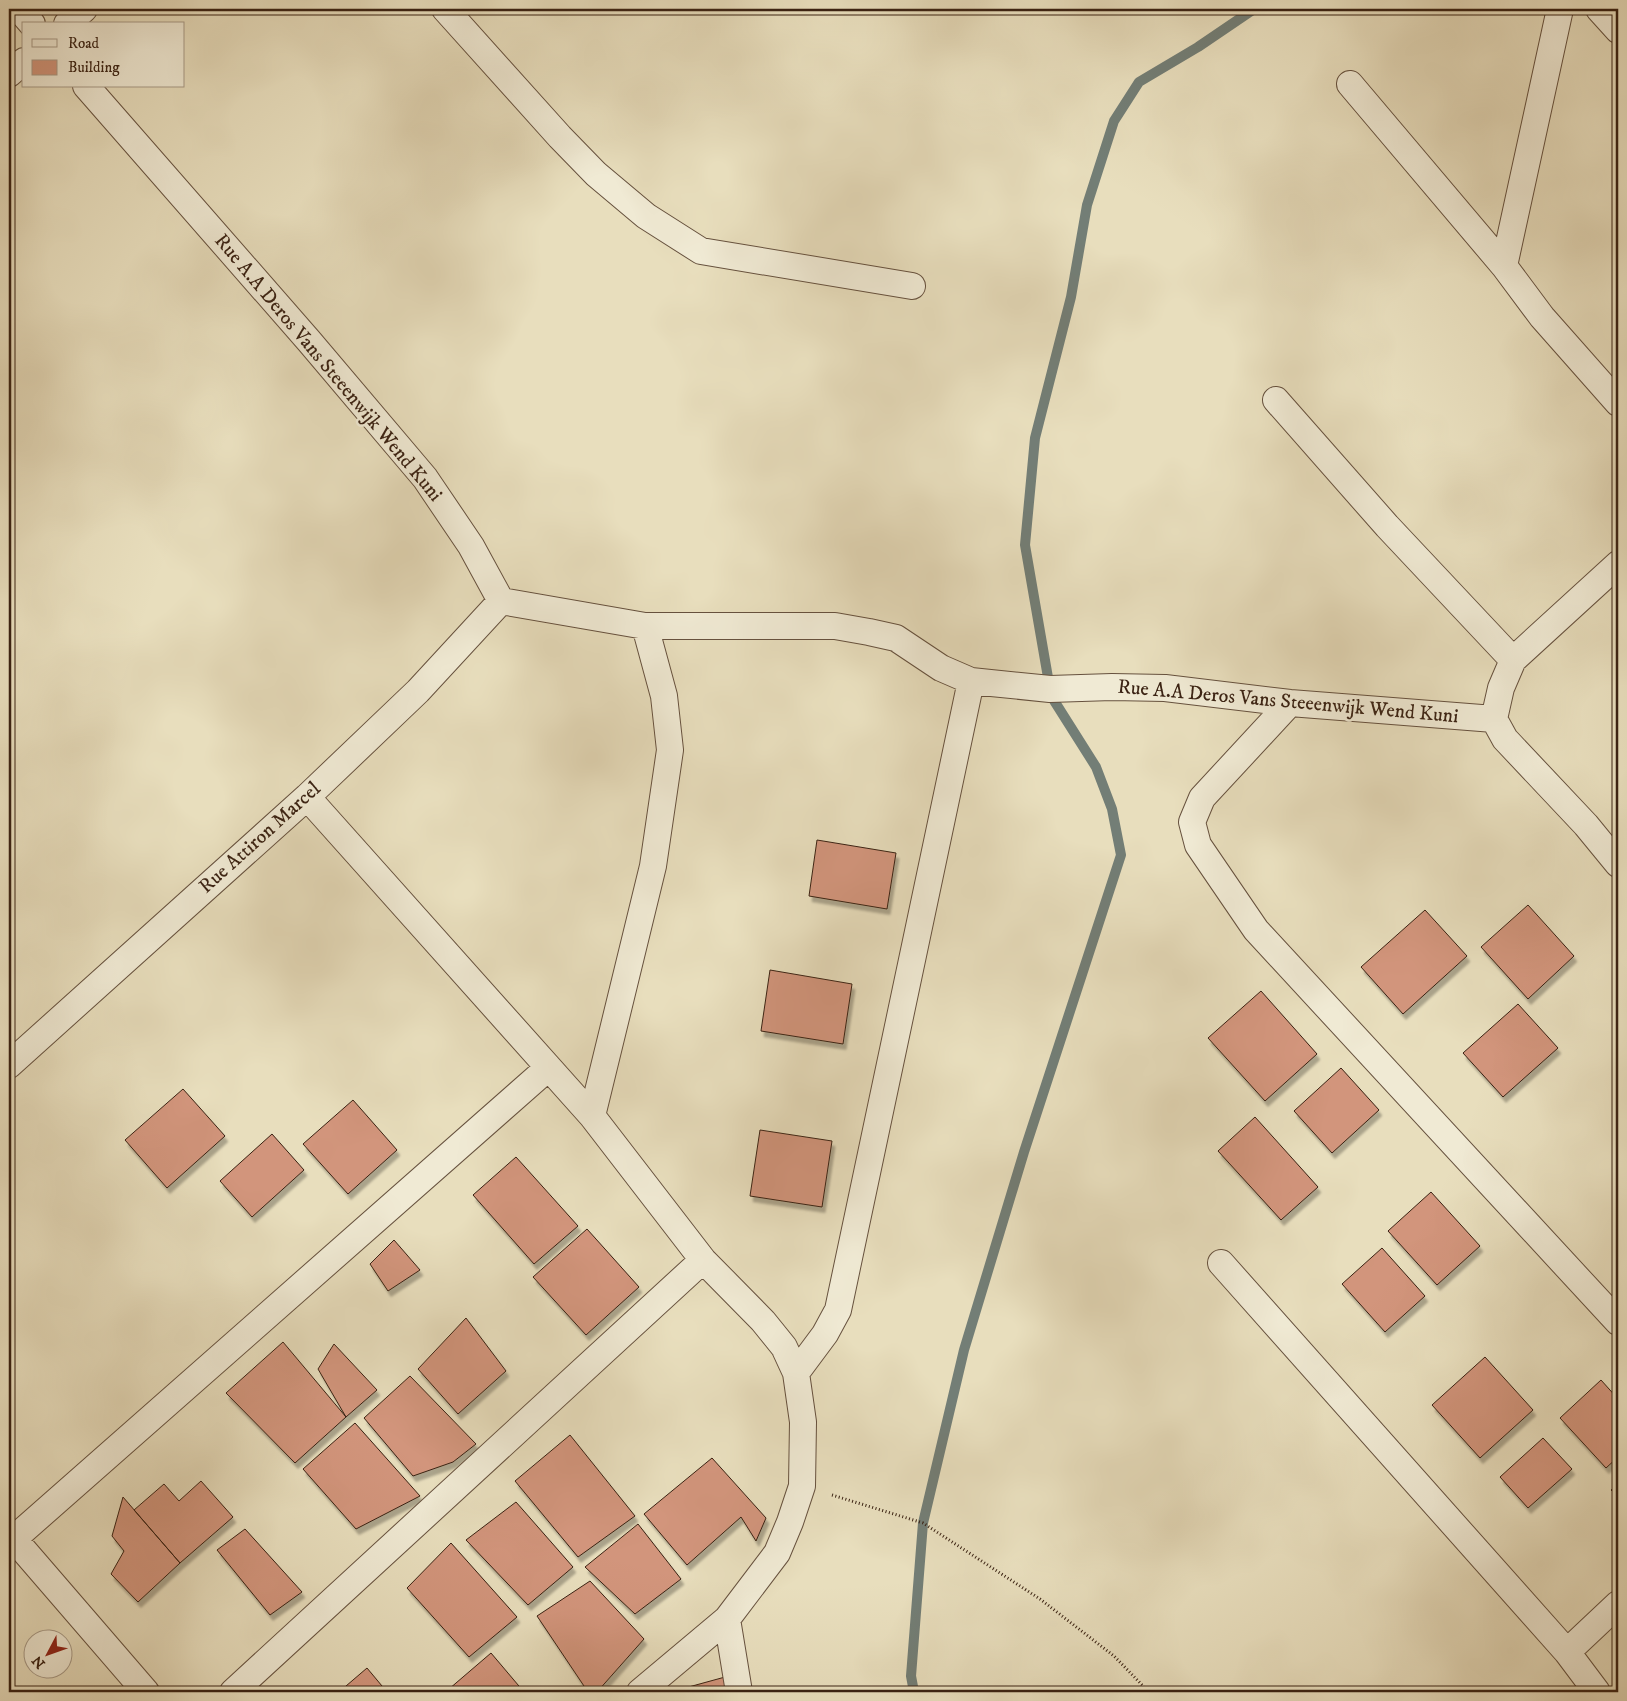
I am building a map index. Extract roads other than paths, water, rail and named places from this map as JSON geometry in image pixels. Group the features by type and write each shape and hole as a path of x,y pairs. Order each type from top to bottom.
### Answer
{"street":[{"path":"19,9 30,22"},
{"path":"69,22 84,9"},
{"path":"445,9 560,138 596,174 646,216 701,251 912,286"},
{"path":"1504,266 1560,9"},
{"path":"1599,9 1618,30"},
{"path":"9,74 22,63"},
{"path":"1350,84 1504,266 1542,316 1618,403"},
{"name":"Rue A.A Deros Vans Steeenwijk Wend Kuni","path":"88,88 426,478 471,546 500,601 645,626 835,626 896,638 941,668 971,681 1050,689 1165,688 1290,703 1494,719"},
{"path":"1276,400 1387,526 1513,660"},
{"path":"1618,564 1513,660 1501,688 1494,719 1505,738 1586,825 1618,864"},
{"name":"Rue Attiron Marcel","path":"9,1064 307,797 418,690 500,601"},
{"path":"592,1116 653,866 670,750 664,696 645,626"},
{"path":"796,1373 825,1334 838,1310 971,681"},
{"path":"1290,703 1202,798 1192,822 1198,846 1256,930 1618,1322"},
{"path":"307,797 592,1116 703,1260 763,1321 784,1347 796,1373 802,1422 802,1486 777,1553 727,1619 640,1692"},
{"path":"146,1692 11,1541 548,1068"},
{"path":"233,1692 703,1260"},
{"path":"1221,1263 1567,1652 1597,1692"},
{"path":"1567,1652 1618,1604"},
{"path":"727,1619 739,1692"}],"waterway":[{"path":"914,1692 911,1676 923,1523 964,1350 1024,1152 1121,855 1112,809 1096,767 1053,699 1050,689 1025,545 1035,438 1071,297 1087,205 1114,121 1139,82 1198,47 1254,9"}]}
